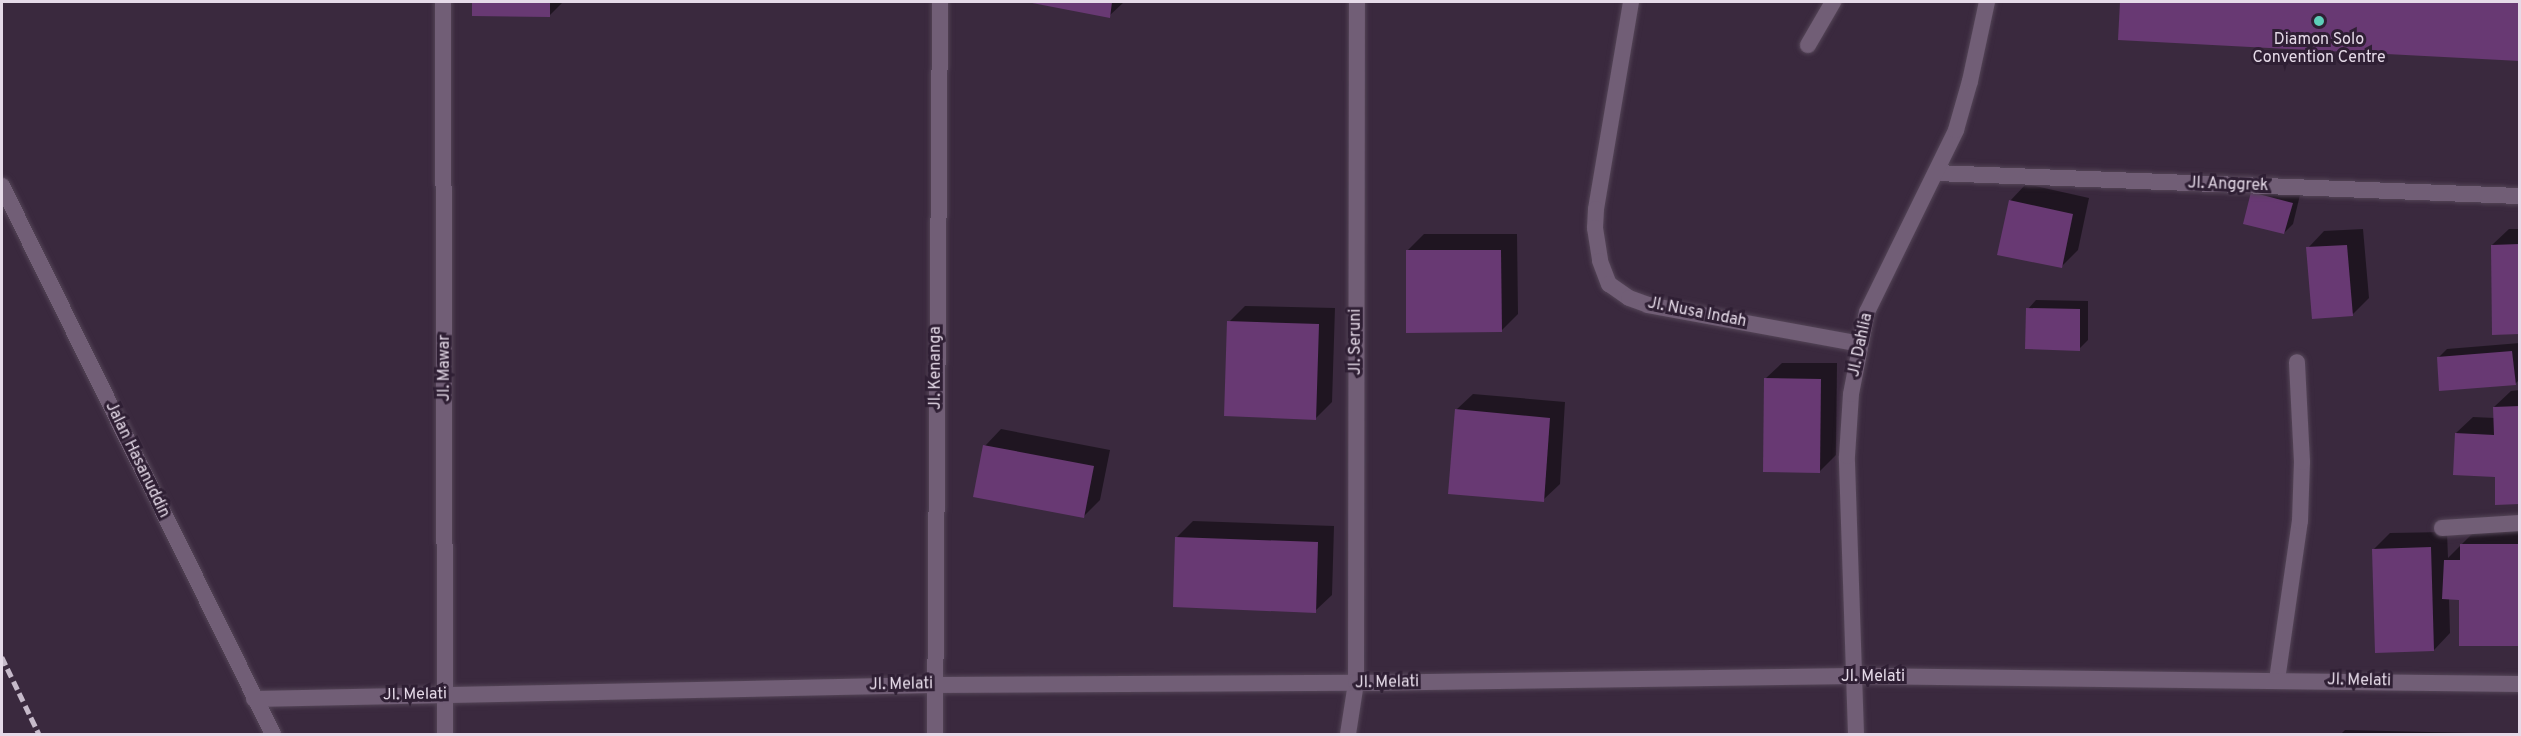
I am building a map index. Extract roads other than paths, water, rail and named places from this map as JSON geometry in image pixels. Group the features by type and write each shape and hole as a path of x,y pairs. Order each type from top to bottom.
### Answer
{"street":[{"name":"Jl. Mawar","path":"443,2 447,694 445,735"},
{"name":"Jl. Kenanga","path":"935,735 940,2"},
{"name":"Jl. Seruni","path":"1348,735 1356,683 1357,2"},
{"name":"Jl. Nusa Indah","path":"1631,2 1596,209 1595,228 1600,261 1609,284 1629,298 1648,305 1860,344"},
{"path":"1808,45 1833,2"},
{"name":"Jl. Dahlia","path":"1856,735 1847,456 1851,394 1867,312 1956,130 1968,91 1987,2"},
{"name":"Jl. Anggrek","path":"1936,173 2520,196"},
{"name":"Jalan Hasanuddin","path":"2,186 273,735"},
{"path":"2277,680 2300,521 2302,462 2297,363"},
{"path":"2442,528 2520,523"},
{"name":"Jl. Melati","path":"254,699 934,685 1356,683 1854,676 2520,684"}],"railway":[{"path":"2,657 39,734"}],"place":[{"name":"Diamon Solo Convention Centre","path":"2319,21"}]}
